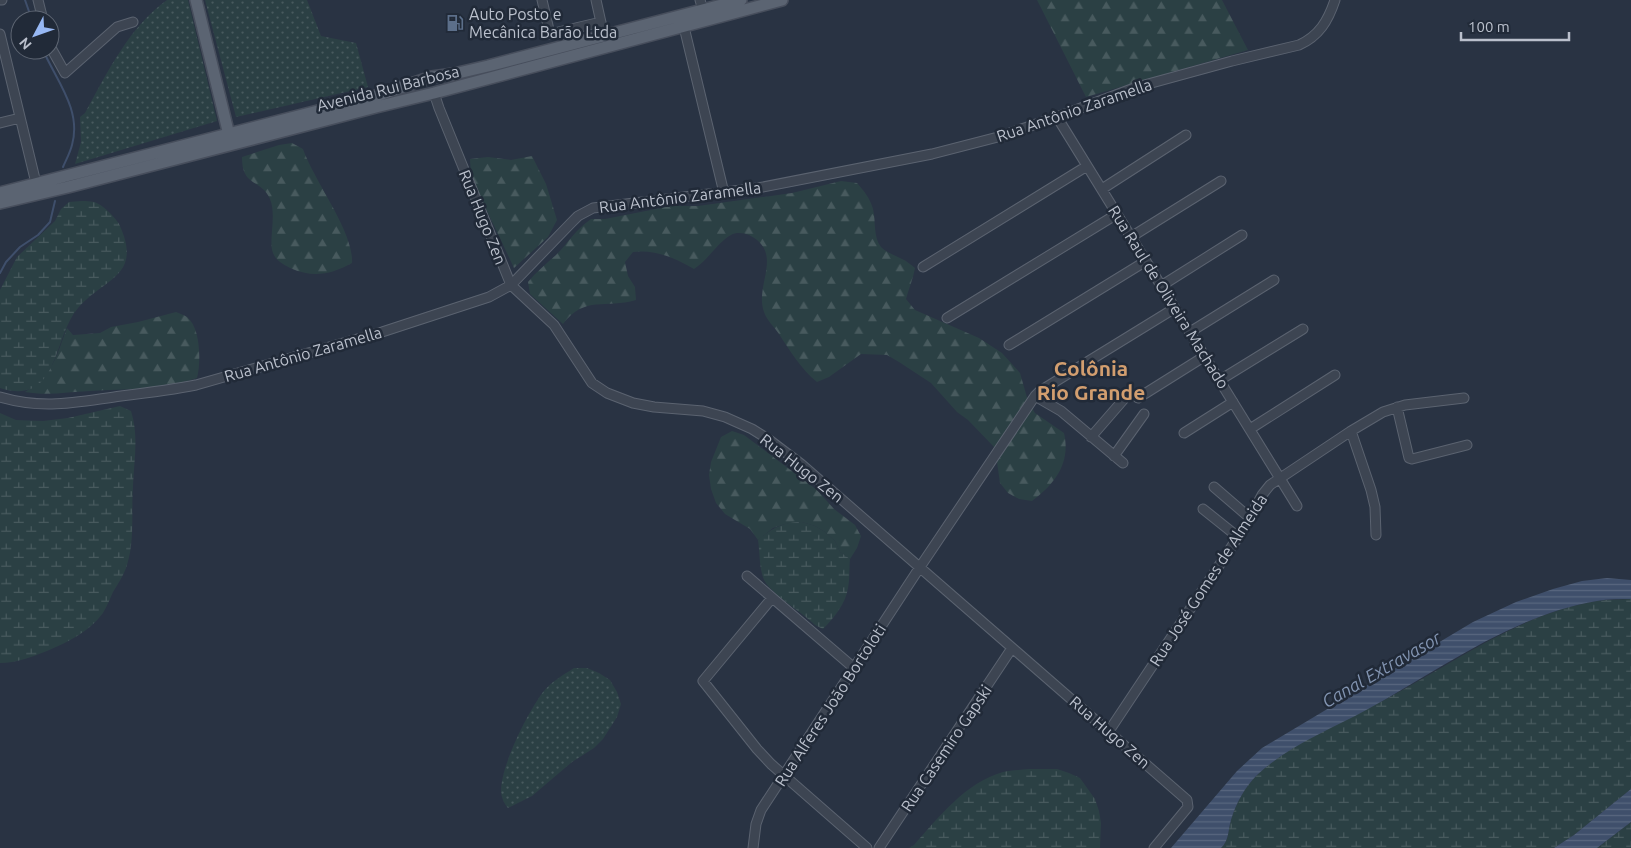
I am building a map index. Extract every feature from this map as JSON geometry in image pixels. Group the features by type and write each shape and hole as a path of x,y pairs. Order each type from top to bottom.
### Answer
{"main road":[{"path":"196,0 230,139"},
{"name":"Avenida Rui Barbosa","path":"230,139 376,96 429,77 468,71 604,36 702,5 741,0"},
{"name":"Avenida Rui Barbosa","path":"0,203 75,179 230,139 432,93 782,0"},
{"path":"429,77 423,86 425,91 432,93"},
{"name":"Avenida Rui Barbosa","path":"0,192 36,184 51,186"}],"street":[{"path":"542,0 550,34 601,22"},
{"path":"596,0 604,36"},
{"name":"Rua Antônio Zaramella","path":"0,397 27,404 53,405 175,390 196,386 406,324 488,297 511,285 578,216 593,208 758,188 932,154 998,136 1057,117 1137,87 1299,45 1308,41 1320,31 1330,15 1335,0"},
{"path":"58,60 65,73 117,27 133,22"},
{"path":"684,27 724,193"},
{"path":"0,34 3,59 36,184"},
{"name":"Rua Hugo Zen","path":"432,93 511,285 554,325 588,378 598,388 619,399 644,405 714,414 752,429 801,464 1187,800 1188,807 1154,848"},
{"name":"Rua Raul de Oliveira Machado","path":"1057,117 1297,506"},
{"path":"0,123 20,118"},
{"path":"1102,188 1186,136"},
{"path":"923,267 1087,166"},
{"path":"1132,237 1221,181"},
{"path":"947,318 1117,214"},
{"path":"1161,286 1242,235"},
{"path":"1009,346 1146,261"},
{"path":"1190,332 1274,280"},
{"path":"1123,463 1054,406 1035,396 1040,391 1175,308"},
{"path":"1220,380 1303,329"},
{"path":"1138,398 1205,356"},
{"path":"1250,429 1334,375"},
{"name":"Rua Alferes João Bortoloti","path":"754,848 758,817 783,776 1035,396"},
{"name":"Rua José Gomes de Almeida","path":"1109,731 1238,537 1265,490 1351,431 1383,412 1397,407 1464,398"},
{"path":"1091,437 1124,399"},
{"path":"1184,433 1233,402"},
{"path":"1397,407 1409,458 1412,459 1467,445"},
{"path":"1114,456 1144,414"},
{"path":"1351,431 1371,490 1375,507 1376,535"},
{"path":"1214,487 1250,518"},
{"path":"1203,509 1238,537"},
{"path":"747,576 854,668"},
{"path":"772,598 703,681 757,749 783,776 867,848"},
{"name":"Rua Casemiro Gapski","path":"879,848 1012,648"}],"green space":[{"path":"167,0 188,0 217,121 75,164 81,142 80,117 85,113 130,37 153,11"},
{"path":"205,0 307,0 321,36 356,43 368,87 236,117"},
{"path":"1037,0 1222,0 1248,50 1086,97"},
{"path":"292,143 303,149 347,237 352,263 336,270 321,274 306,273 282,264 274,256 271,242 273,213 270,199 262,188 245,174 242,157 279,145"},
{"path":"532,156 546,184 557,220 548,237 514,268 471,177 470,159 488,157 511,160"},
{"path":"841,181 857,183 868,198 873,209 877,239 881,247 915,268 906,299 915,310 979,338 1002,353 1020,373 1028,401 1035,413 1064,433 1065,454 1059,472 1048,487 1032,501 1019,499 1008,493 1000,483 995,448 968,420 957,412 931,383 887,355 861,354 829,377 817,382 811,377 765,315 762,291 767,260 760,242 749,235 735,233 726,238 694,269 665,255 641,251 633,252 625,262 628,276 635,287 636,300 588,306 579,309 563,324 530,294 528,282 591,219 605,219 671,206 698,206 792,193"},
{"path":"90,201 101,205 119,224 126,242 127,256 123,267 116,276 85,301 75,312 51,368 43,380 33,388 19,391 0,388 0,290 17,257 55,221 61,209 69,202"},
{"path":"176,312 187,317 195,329 199,346 197,378 171,385 144,388 49,394 25,392 48,372 67,328 73,335 100,333 111,327"},
{"path":"120,406 131,411 135,430 132,536 127,565 121,579 103,613 78,636 30,657 18,661 0,663 0,413 16,420 43,421 68,418"},
{"path":"732,431 744,435 817,490 834,509 855,525 861,536 857,548 850,559 840,552 835,541 815,526 802,522 785,524 773,528 758,540 750,529 725,514 716,503 709,475 711,462 721,437"},
{"path":"802,522 815,526 825,532 835,541 840,552 850,559 847,594 842,605 823,629 815,625 774,592 764,580 761,571 758,540 778,526"},
{"path":"1631,599 1631,789 1574,835 1554,848 1221,848 1227,839 1235,807 1249,785 1271,763 1303,742 1388,698 1515,628 1568,607 1601,600"},
{"path":"574,668 587,668 610,680 621,704 617,717 603,739 594,748 572,762 532,796 508,808 501,791 502,780 516,739 530,712 546,688"},
{"path":"1057,769 1080,778 1095,799 1099,811 1101,823 1100,848 909,848 954,802 977,784 1003,772"},
{"path":"1631,822 1631,848 1597,848 1601,845"}],"water":[{"path":"1607,578 1631,580 1631,599 1601,600 1566,608 1536,618 1478,645 1368,709 1296,746 1269,764 1257,775 1238,801 1227,839 1221,848 1171,848 1237,771 1262,748 1473,622 1516,602 1553,589 1582,581"},
{"path":"1631,789 1631,822 1597,848 1554,848 1574,835"}],"waterway":[{"path":"25,0 28,10"},
{"path":"48,60 71,107 74,120 72,145 63,167"},
{"path":"0,273 6,262 20,247 38,235 50,222 55,201"}],"place":[{"name":"Auto Posto e Mecânica Barão Ltda","path":"455,23"}],"district":[{"name":"Colônia Rio Grande","path":"1091,380"}],"water label":[{"name":"Canal Extravasor","path":"1381,669"}]}
